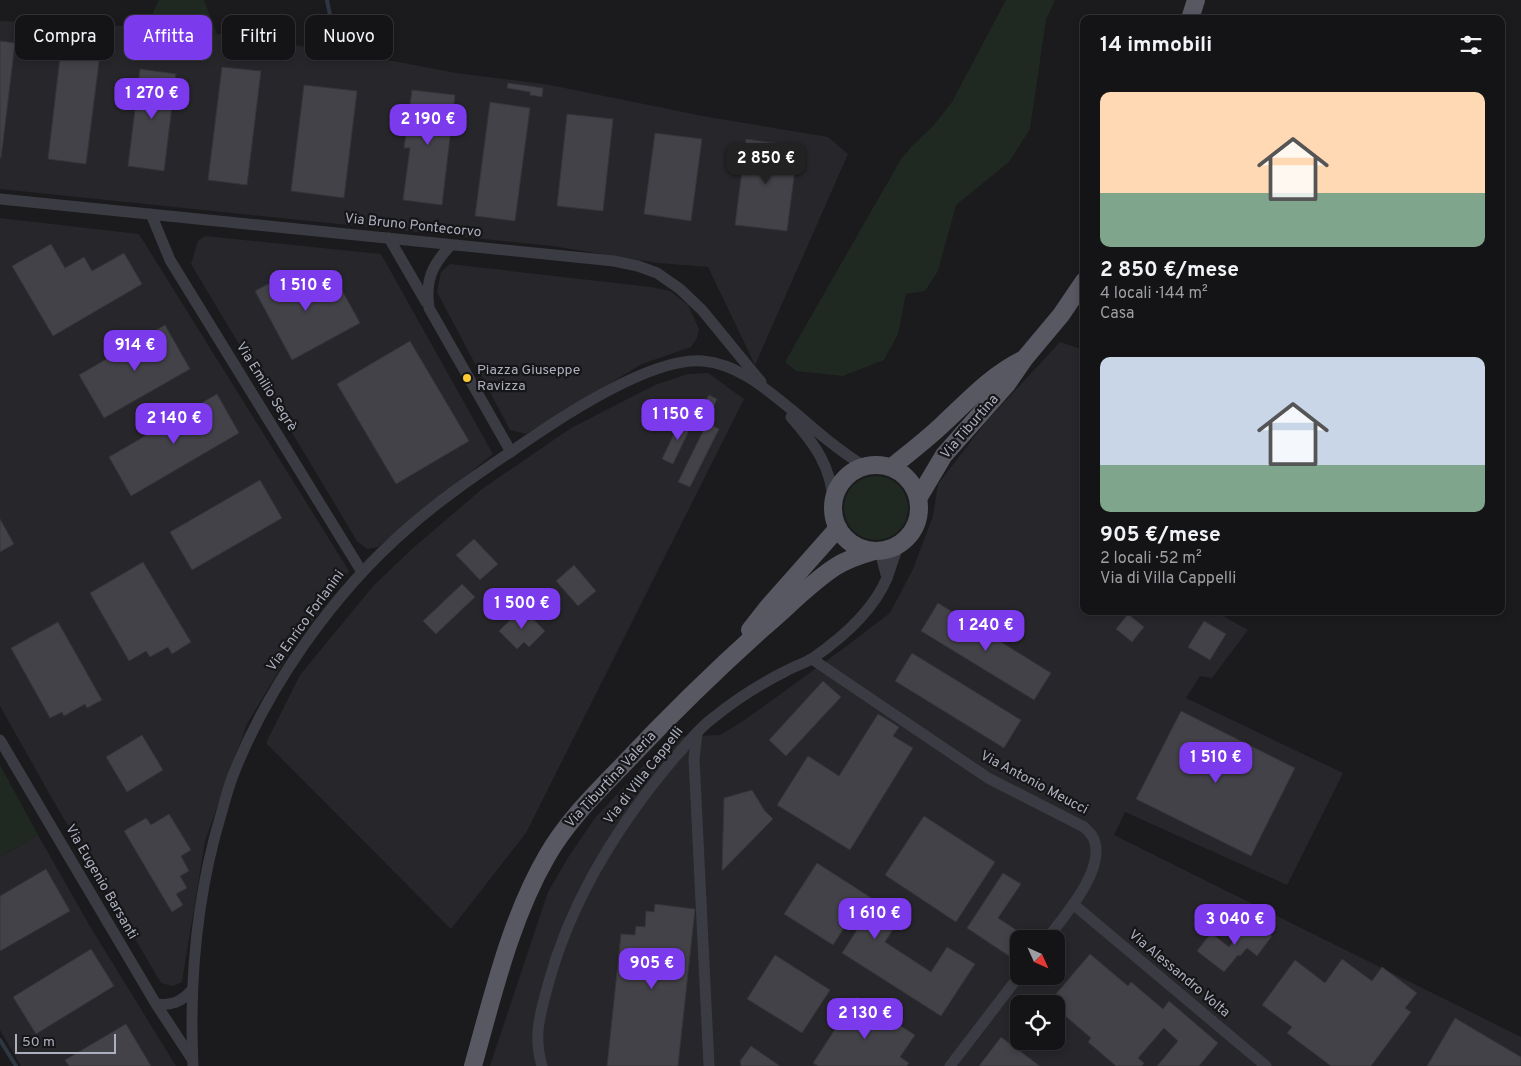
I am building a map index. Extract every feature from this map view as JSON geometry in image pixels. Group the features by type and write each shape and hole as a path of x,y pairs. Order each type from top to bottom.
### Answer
{"main road":[{"path":"1191,15 1196,0"},
{"name":"Via Tiburtina","path":"898,546 909,537 916,525 920,511 919,497 950,448 1007,384 1025,358 1062,315 1080,287"},
{"name":"Via Tiburtina","path":"892,467 934,433 994,377 1025,358"},
{"path":"898,546 877,551 863,549 852,544 844,537 838,528 834,516 833,503 836,491 843,480 852,472 864,466 878,464 892,467 904,474 913,484 919,497"},
{"name":"Via Tiburtina Valeria","path":"731,657 768,607 838,528"},
{"name":"Via Tiburtina Valeria","path":"473,1066 507,948 528,895 552,848 568,825 642,744 731,657 821,577 843,562 877,551"}],"street":[{"name":"Via Bruno Pontecorvo","path":"0,199 614,261 638,266 657,273 696,303 802,429 824,462 832,486 833,503"},
{"name":"Via Emilio Segrè","path":"151,214 170,260 362,572"},
{"path":"389,238 511,452"},
{"path":"429,308 427,290 432,269 439,257 451,245"},
{"name":"Via Enrico Forlanini","path":"192,1063 192,991 203,891 215,833 231,779 256,726 284,675 331,608 362,572 421,516 554,422 593,400 652,371 681,362 704,362 727,367 746,376 769,392"},
{"name":"Via Bruno Pontecorvo","path":"769,392 843,452 864,466"},
{"path":"698,732 712,719 752,691 786,671 812,659 861,617 876,598 887,578 898,546"},
{"path":"877,551 887,578"},
{"name":"Via Antonio Meucci","path":"812,659 988,778 1084,827 1091,834 1096,844 1093,870 1073,904 1054,930"},
{"name":"Via di Villa Cappelli","path":"542,1066 537,1040 540,1016 560,944 574,910 604,856 636,807 661,774 698,732"},
{"name":"Via di Villa Cappelli","path":"698,732 694,778 709,1066"},
{"name":"Via Eugenio Barsanti","path":"0,740 192,1063"},
{"name":"Via Alessandro Volta","path":"1073,904 1266,1066"},
{"path":"950,1066 1012,985"},
{"path":"156,1004 176,1003 192,991"}],"shaded area":[{"path":"159,0 204,0 210,15 152,15"},
{"path":"1006,0 1055,0 1046,20 1030,129 1009,162 956,205 938,271 925,291 906,294 898,334 884,360 843,376 796,371 785,362 901,159 933,126 952,102"},
{"path":"0,21 15,22 15,60 114,60 114,26 124,26 124,60 212,60 212,34 217,34 222,35 222,60 295,60 295,45 305,47 305,60 388,60 456,73 545,84 708,117 828,137 848,154 755,365 708,267 658,263 552,246 0,189"},
{"path":"212,21 217,34 212,34"},
{"path":"0,218 139,234 349,571 290,652 247,724 205,841 182,982 172,986 161,983 54,802 0,706"},
{"path":"205,236 381,254 493,454 378,547 367,549 357,541 191,264 198,241"},
{"path":"450,264 651,287 670,291 688,305 699,329 697,338 691,347 642,364 526,434 510,430 437,292 441,272"},
{"path":"1060,342 1080,349 1080,615 1221,615 1248,630 1212,678 1200,676 1186,698 1343,773 1287,885 1125,812 1114,835 1521,1037 1521,1066 490,1066 548,892 569,856 595,818 670,737 720,735 746,719 890,613 913,569 933,516 938,484 985,423"},
{"path":"708,373 744,399 526,833 451,929 266,743 300,675 374,585 413,548 482,489 571,428 655,385 688,374"},
{"path":"876,476 894,482 902,490 908,508 902,526 894,534 876,540 858,534 850,526 844,508 850,490 858,482"},
{"path":"0,765 38,835 0,857"},
{"path":"38,835 91,928 176,1066 21,1066 0,1030 0,857"}],"building":[{"path":"0,41 15,43 0,158"},
{"path":"60,60 99,60 86,164 48,159"},
{"path":"222,67 261,71 247,185 208,180"},
{"path":"140,69 176,74 164,171 128,166"},
{"path":"508,83 543,88 542,97 530,95 530,92 507,88"},
{"path":"304,85 357,91 344,198 291,191"},
{"path":"412,90 455,95 442,205 403,200 410,148 404,148"},
{"path":"490,102 530,108 515,221 475,216"},
{"path":"567,114 613,119 603,211 557,206"},
{"path":"655,133 702,139 691,221 644,214"},
{"path":"746,139 798,146 787,231 735,225"},
{"path":"51,244 65,268 84,257 92,271 124,253 142,284 53,336 12,266"},
{"path":"287,274 292,283 307,274 312,284 322,279 326,287 337,281 360,323 292,360 255,291"},
{"path":"165,325 190,369 104,418 79,375"},
{"path":"410,341 469,441 396,484 337,384"},
{"path":"217,394 239,433 131,496 109,457"},
{"path":"709,395 717,399 713,408 704,404"},
{"path":"682,417 693,422 673,464 662,459"},
{"path":"707,423 719,429 690,487 678,482"},
{"path":"260,480 282,518 192,570 170,532"},
{"path":"0,519 14,544 0,552"},
{"path":"474,539 498,564 480,580 456,555"},
{"path":"143,562 191,642 172,654 168,647 150,657 146,651 129,661 90,593"},
{"path":"574,565 596,591 578,606 556,581"},
{"path":"462,584 475,597 436,634 423,621"},
{"path":"938,603 1051,673 1034,700 921,631"},
{"path":"522,608 545,631 529,647 524,642 517,649 499,631"},
{"path":"1127,615 1144,627 1132,642 1116,629"},
{"path":"1204,621 1226,634 1210,660 1188,647"},
{"path":"58,622 102,700 87,708 85,704 64,716 62,712 50,718 11,648"},
{"path":"912,653 1021,720 1004,748 895,681"},
{"path":"823,681 841,697 786,756 769,740"},
{"path":"1181,711 1295,768 1251,856 1136,799"},
{"path":"878,714 899,727 893,736 913,748 850,850 777,805 808,756 839,776"},
{"path":"142,735 163,770 127,792 106,757"},
{"path":"752,790 765,811 773,819 722,871 724,798"},
{"path":"169,814 191,850 181,856 189,871 180,876 187,888 176,894 183,905 172,912 124,831 146,818 151,825"},
{"path":"924,816 995,862 956,922 885,875"},
{"path":"817,863 901,917 885,942 931,972 947,947 975,964 941,1016 842,953 869,911 859,905 833,945 784,914"},
{"path":"46,869 70,911 0,951 0,896"},
{"path":"1003,873 1021,884 998,918 1016,930 1010,930 1009,956 967,928"},
{"path":"655,904 695,909 678,1066 607,1066 621,934 635,935 636,926 645,927 646,911 654,912"},
{"path":"1250,919 1272,936 1257,956 1247,948 1240,956 1238,955 1224,972 1197,951 1211,933 1229,947"},
{"path":"91,949 114,986 36,1034 13,997"},
{"path":"1090,954 1128,986 1131,982 1163,1009 1169,1001 1218,1043 1199,1066 1157,1066 1178,1041 1164,1028 1138,1058 1144,1063 1142,1066 1116,1066 1088,1042 1091,1038 1065,1016 1065,995 1055,995"},
{"path":"775,955 830,990 802,1033 747,999"},
{"path":"1342,959 1372,981 1382,967 1417,993 1405,1008 1411,1012 1371,1066 1331,1066 1287,1033 1292,1027 1262,1005 1295,960 1325,983"},
{"path":"856,997 915,1035 900,1057 909,1063 907,1066 818,1066 813,1063"},
{"path":"1455,1018 1521,1057 1521,1066 1427,1066"},
{"path":"126,1024 151,1066 69,1066 65,1060"},
{"path":"1001,1037 1010,1044 1010,1050 1018,1050 1040,1066 979,1066"},
{"path":"751,1046 780,1066 741,1066 740,1061"}],"waterway":[{"path":"327,0 330,15"},
{"path":"0,1040 16,1066"}],"place":[{"name":"Piazza Giuseppe Ravizza","path":"467,378"}]}
